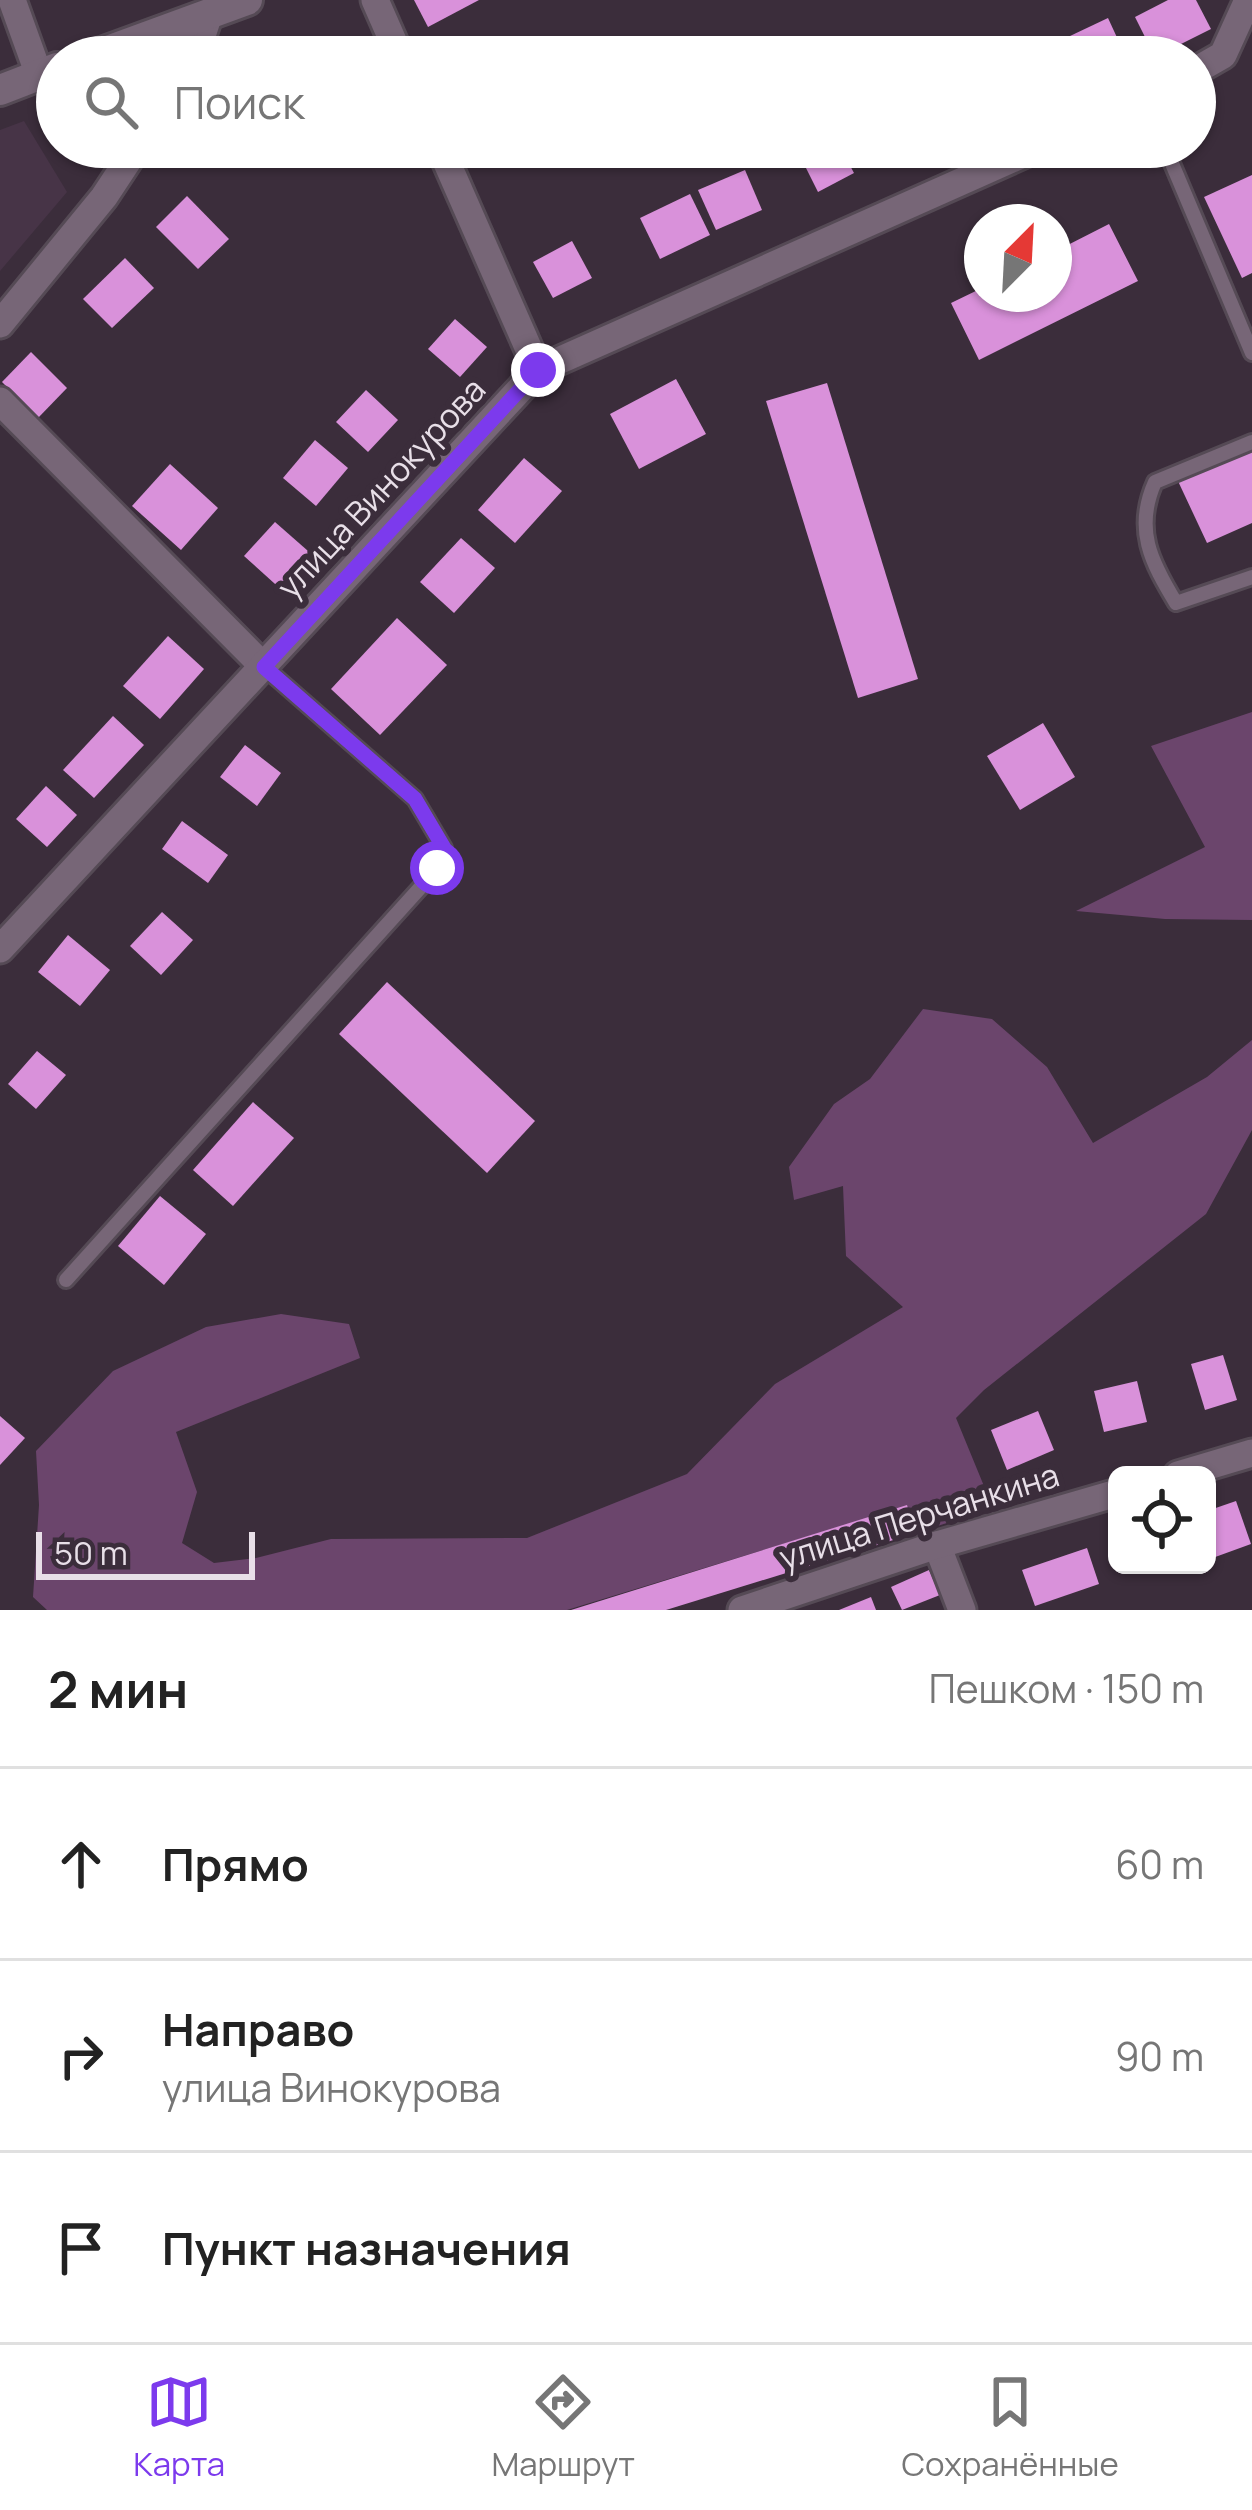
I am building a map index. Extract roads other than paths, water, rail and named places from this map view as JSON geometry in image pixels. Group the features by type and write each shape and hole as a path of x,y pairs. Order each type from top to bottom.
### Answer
{"street":[{"path":"12,0 36,48"},
{"path":"152,36 247,0"},
{"path":"375,0 391,36"},
{"path":"1216,59 1248,0"},
{"path":"202,36 208,17"},
{"path":"0,89 36,76"},
{"path":"0,324 123,168"},
{"path":"449,168 538,370"},
{"name":"улица Винокурова","path":"0,949 538,370 992,168"},
{"path":"0,401 264,667"},
{"path":"1210,1466 1252,1454"},
{"name":"улица Перчанкина","path":"742,1610 937,1545 1108,1496"},
{"path":"937,1545 962,1610"}],"lane":[{"path":"1174,168 1252,353"},
{"path":"1252,442 1155,482 1144,507 1150,561 1176,603 1252,577"},
{"path":"66,1280 437,868 444,848 415,799 264,667"}]}
